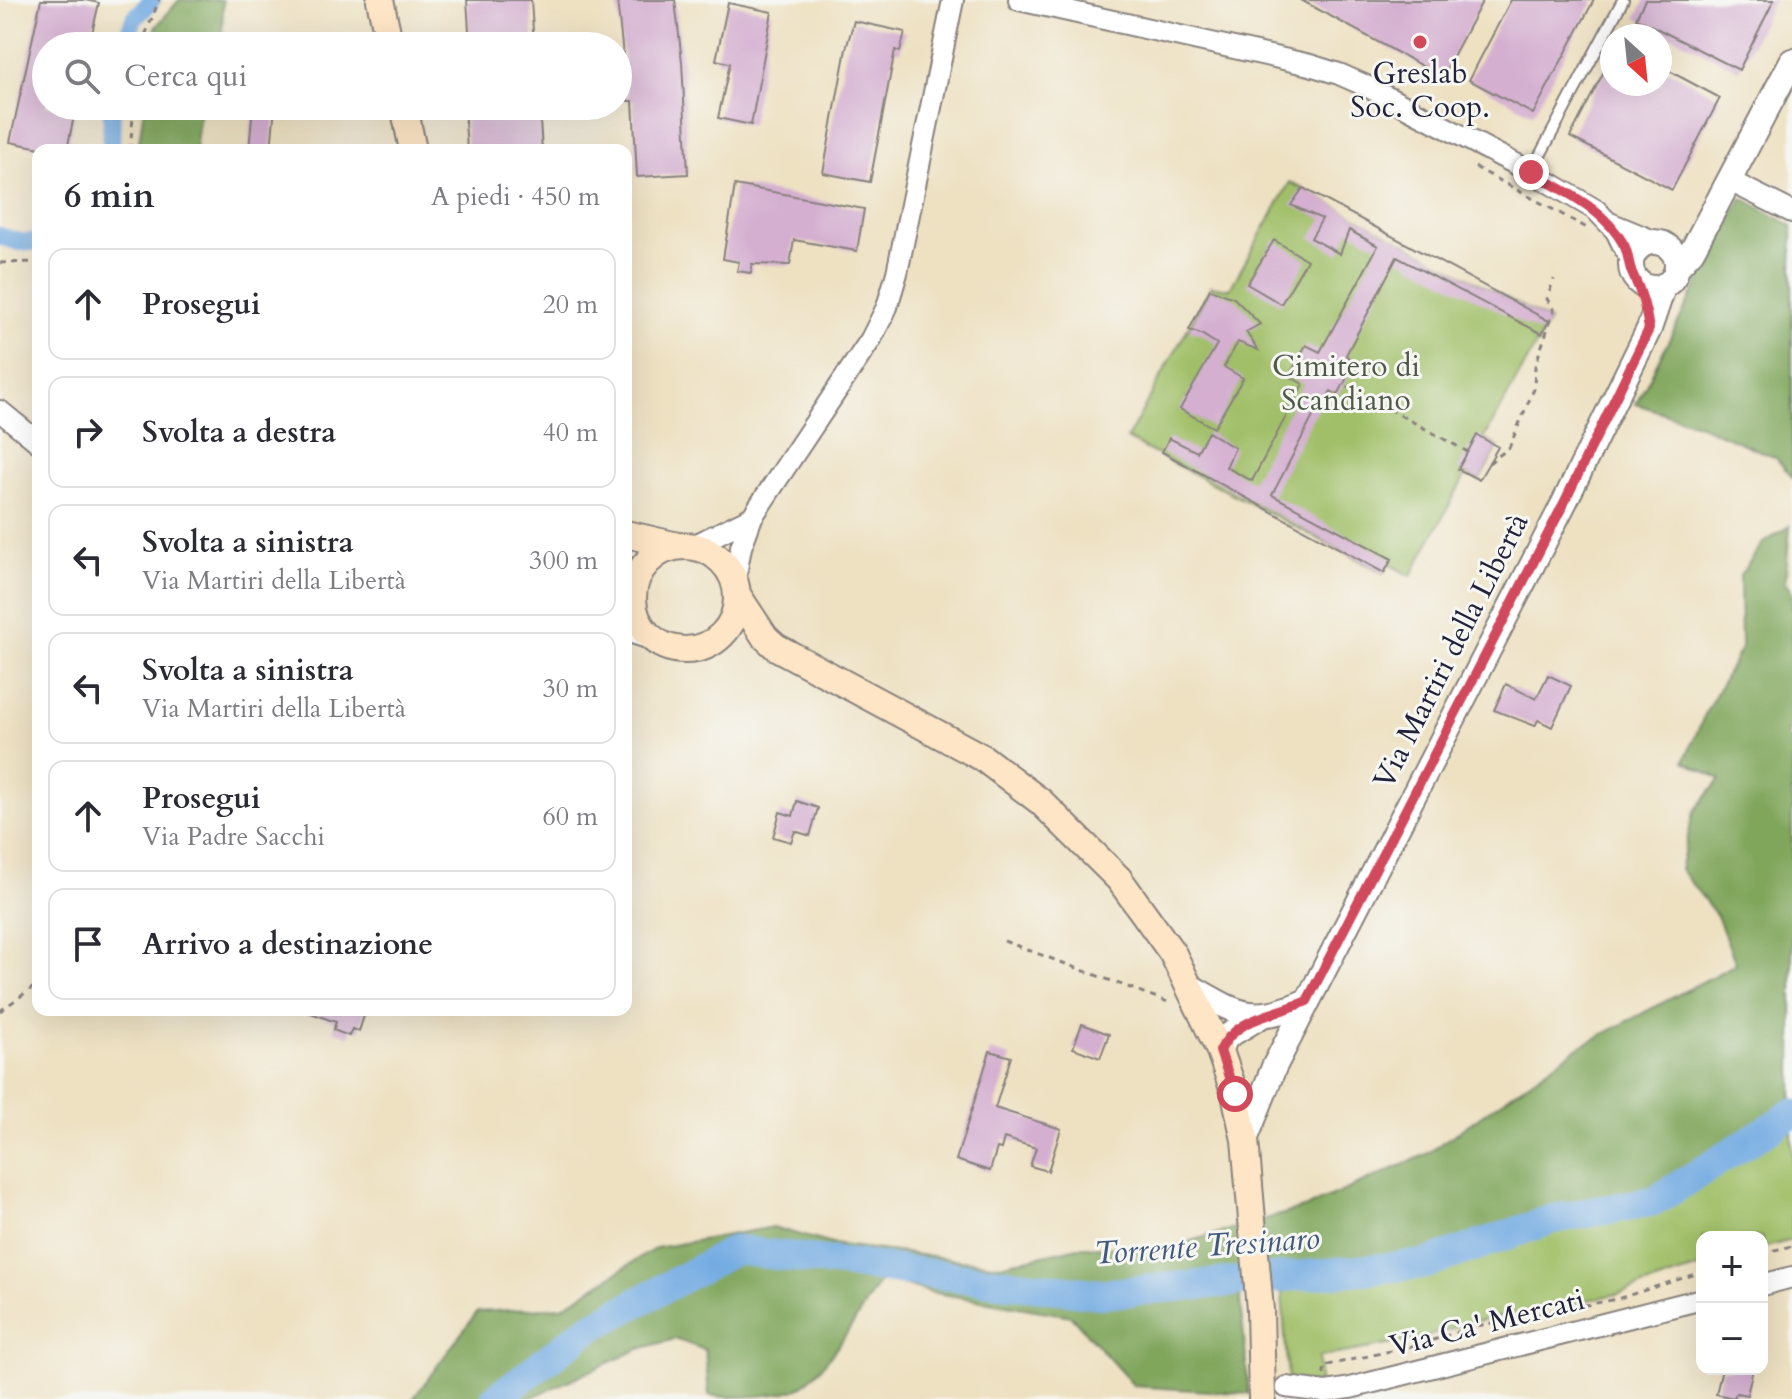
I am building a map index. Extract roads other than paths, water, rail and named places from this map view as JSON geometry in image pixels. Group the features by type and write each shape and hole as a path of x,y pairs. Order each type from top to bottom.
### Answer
{"main road":[{"path":"380,0 387,32"},
{"path":"407,120 412,144"},
{"path":"632,535 686,546 719,557 765,637 776,647 983,758 1041,802 1119,879 1173,954 1220,1051 1235,1094 1245,1140 1270,1392"},
{"path":"686,546 659,552 644,566 633,590 638,620 654,640 679,650 692,650 717,640 730,625 736,588"},
{"path":"717,640 776,647"}],"street":[{"path":"736,588 741,547 752,517 846,379 887,307 897,273 953,0"},
{"path":"1019,0 1339,74 1531,172 1596,210 1667,262 1650,288 1634,272"},
{"name":"Via Martiri della Libertà","path":"1667,262 1692,251 1792,61"},
{"path":"1728,180 1792,212"},
{"path":"1610,223 1625,247 1645,300 1649,329"},
{"name":"Via Martiri della Libertà","path":"1634,272 1633,255 1642,245 1667,262"},
{"name":"Via Martiri della Libertà","path":"1245,1140 1274,1067 1564,503 1649,329 1667,262"},
{"path":"0,411 32,437"},
{"path":"686,546 752,517"},
{"path":"632,633 654,640"},
{"path":"1189,986 1239,1013 1261,1016 1281,1013 1307,1001"},
{"path":"1220,1051 1226,1037 1261,1016"},
{"path":"1768,1283 1792,1277"},
{"name":"Via Ca' Mercati","path":"1270,1392 1325,1392 1350,1388 1696,1301"}],"lane":[{"path":"1531,172 1623,0"}],"waterway":[{"path":"129,32 134,19 152,0"},
{"path":"111,144 112,120"},
{"path":"0,236 32,242"},
{"name":"Torrente Tresinaro","path":"495,1399 586,1330 735,1250 1100,1294 1425,1264 1553,1219 1655,1201 1792,1114"}],"place":[{"name":"Greslab Soc. Coop.","path":"1420,42"}],"park label":[{"name":"Cimitero di Scandiano","path":"1346,383"}]}
